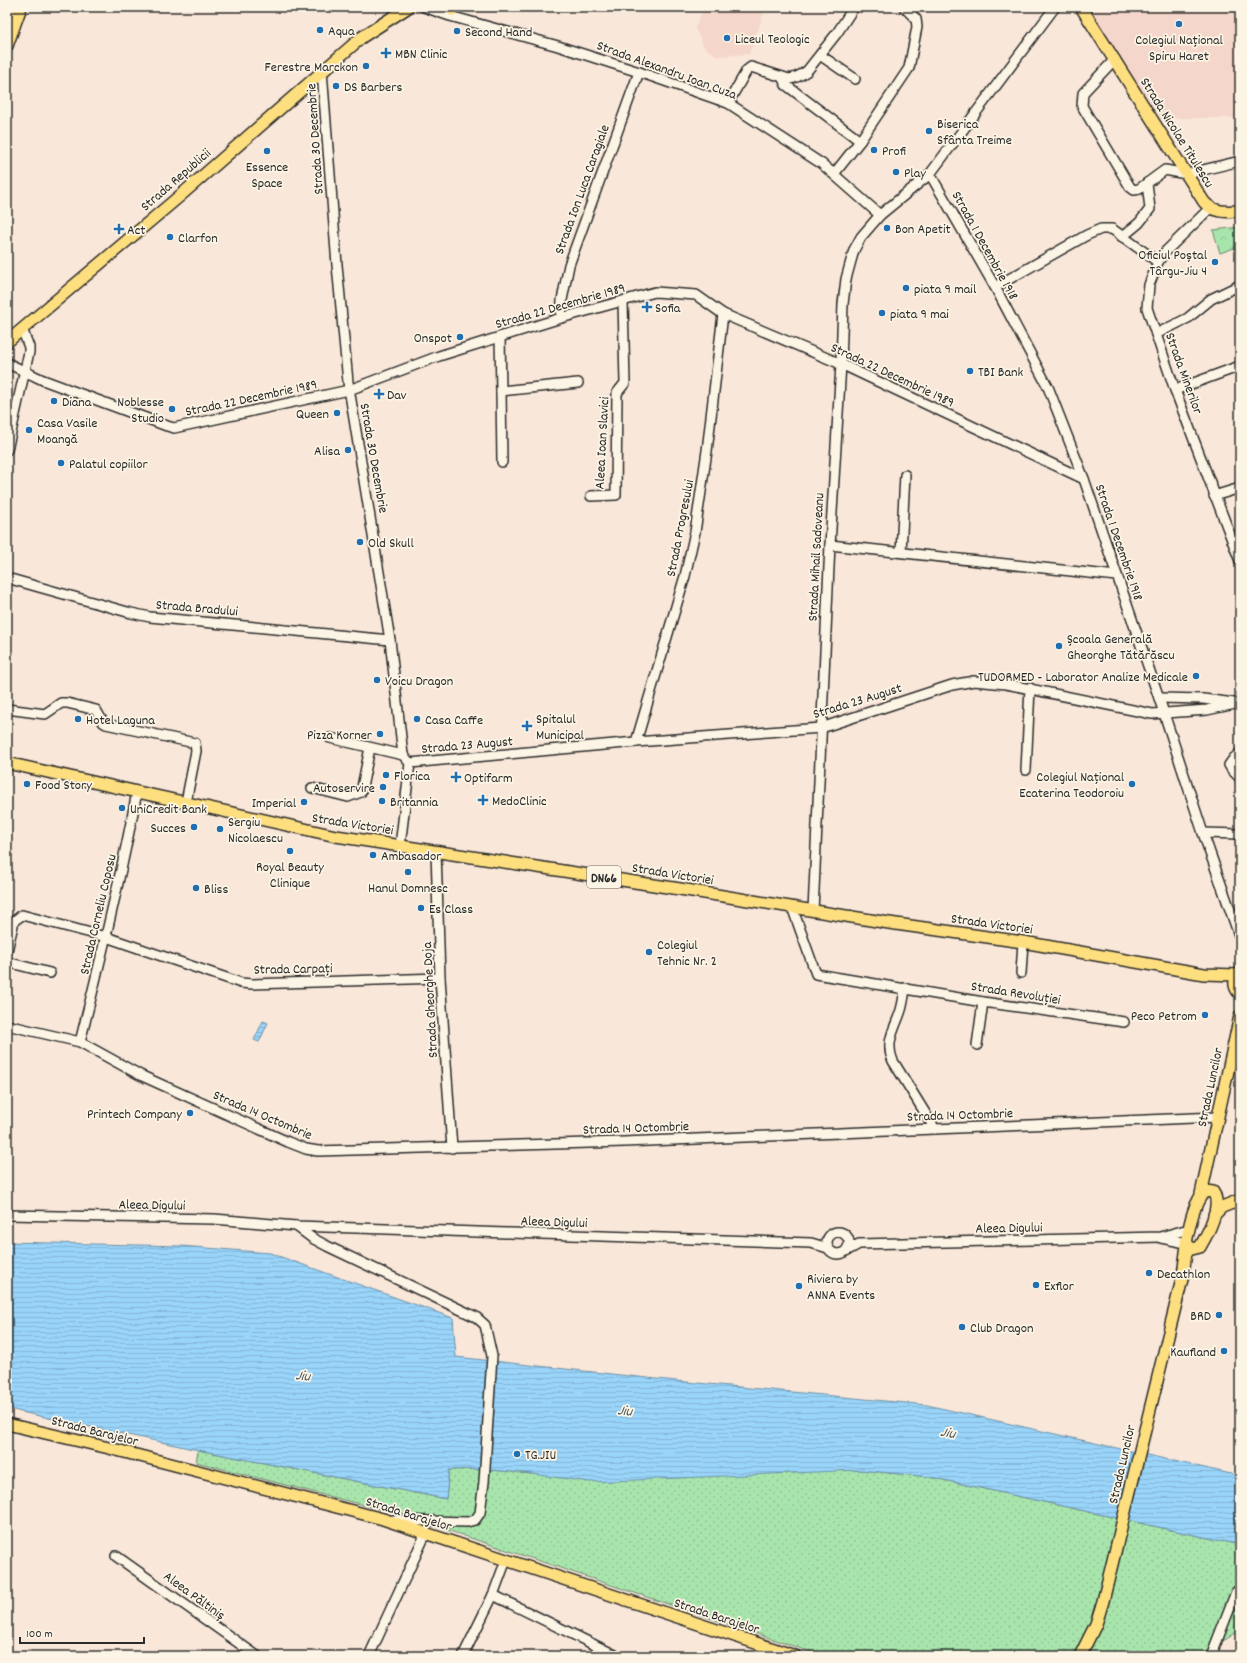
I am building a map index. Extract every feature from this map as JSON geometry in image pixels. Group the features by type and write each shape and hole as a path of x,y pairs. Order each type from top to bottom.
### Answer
{"main road":[{"name":"Strada Republicii","path":"7,342 187,190 322,71 362,38 392,7"},
{"name":"Strada Nicolae Titulescu","path":"1074,7 1093,23"},
{"name":"Strada Nicolae Titulescu","path":"1081,7 1093,23 1186,174 1210,208 1219,211 1240,211"},
{"name":"Strada Republicii","path":"362,38 410,8"},
{"path":"7,46 18,9"},
{"name":"Strada Victoriei","path":"7,763 186,802 305,830 888,923 1023,942 1204,974 1237,976"},
{"path":"1237,976 1237,991 1240,994"},
{"name":"Strada Luncilor","path":"1182,1275 1206,1238 1217,1205 1209,1194 1207,1165 1240,1016"},
{"path":"1209,1194 1240,1200"},
{"name":"Strada Luncilor","path":"1080,1656 1096,1624 1116,1546 1182,1275 1189,1229 1209,1194"},
{"path":"1214,1214 1222,1207 1240,1200"},
{"path":"1186,1244 1192,1249 1200,1248"},
{"name":"Strada Barajelor","path":"7,1424 109,1448 383,1519 795,1656"}],"street":[{"name":"Strada Alexandru Ioan Cuza","path":"424,7 558,46 728,103 822,164 880,215"},
{"path":"728,103 747,70 751,67 782,77 795,78 801,75 820,55 854,7"},
{"path":"834,174 860,141 909,68 917,27 916,19 905,7"},
{"path":"7,8 18,9"},
{"name":"Strada Alexandru Ioan Cuza","path":"449,8 462,19"},
{"path":"880,215 930,174 1053,8"},
{"path":"820,55 855,79"},
{"path":"1115,59 1082,93 1082,106 1130,187 1134,190 1139,189 1164,170 1186,174 1240,161"},
{"name":"Strada 30 Decembrie","path":"322,71 337,265 349,390 390,640 403,755"},
{"name":"Strada Ion Luca Caragiale","path":"561,318 562,300 568,265 639,72"},
{"path":"782,77 786,85 860,141"},
{"name":"Strada 1 Decembrie 1918","path":"930,174 995,287 1048,387 1084,479 1240,938"},
{"path":"1122,237 1139,223 1150,209 1148,183"},
{"name":"Strada Minerilor","path":"1210,208 1164,253 1158,262 1149,285 1147,308 1175,390 1214,496 1240,561"},
{"name":"Strada Mihail Sadoveanu","path":"813,911 843,304 846,279 857,243 880,215"},
{"path":"995,287 1087,235 1102,229 1112,229 1158,262"},
{"path":"1156,334 1188,318 1211,299 1240,285"},
{"name":"Strada 22 Decembrie 1989","path":"7,363 25,373 174,428 349,390 440,356 561,318 655,292 694,294 723,314 841,364 1084,479"},
{"name":"Aleea Ioan Slavici","path":"591,496 616,496 617,393 625,383 623,301"},
{"name":"Strada Progresului","path":"636,742 685,576 695,532 707,451 723,314"},
{"path":"7,450 25,373 29,347 22,330"},
{"path":"500,337 502,462"},
{"path":"1175,390 1240,366"},
{"path":"501,391 578,383"},
{"path":"901,552 906,475"},
{"path":"1214,496 1240,488"},
{"path":"830,545 1117,576"},
{"name":"Strada Bradului","path":"7,578 150,617 390,640"},
{"name":"Strada 23 August","path":"410,763 636,742 821,728 964,682 974,681 1030,688 1144,713 1164,714 1207,710 1238,703"},
{"path":"1026,770 1030,688"},
{"name":"Strada 23 August","path":"1159,698 1203,699 1238,703"},
{"path":"7,709 45,714 61,703 67,703 96,710 102,722 106,724 195,743 196,751 186,802"},
{"path":"330,738 403,755 410,763 400,846"},
{"path":"312,788 348,797 361,792 370,748"},
{"path":"1240,753 1229,765 1240,778"},
{"name":"Strada Corneliu Coposu","path":"80,1042 106,937 137,792"},
{"path":"1203,832 1240,834"},
{"name":"Strada Gheorghe Doja","path":"436,851 440,978 452,1148"},
{"name":"Strada Revoluției","path":"792,907 816,974 983,1002 1124,1022"},
{"name":"Strada Carpați","path":"7,951 14,920 22,915 106,937 241,983 252,984 440,978"},
{"path":"1021,973 1023,942"},
{"path":"7,962 50,973"},
{"path":"905,988 900,1013 890,1040 890,1054 935,1129"},
{"path":"977,1045 983,1002"},
{"name":"Strada 14 Octombrie","path":"7,1025 80,1042 140,1075 306,1149 329,1152 1042,1126 1217,1117"},
{"name":"Aleea Digului","path":"7,1215 214,1219 296,1226 811,1243 828,1248"},
{"path":"296,1226 312,1238 327,1246 476,1317 485,1325 488,1333 492,1356 484,1482 480,1514 475,1520 467,1522 383,1519"},
{"name":"Aleea Digului","path":"848,1250 859,1244 1160,1237 1189,1229"},
{"path":"845,1234 849,1239 850,1244 848,1250 843,1254 832,1252 828,1248 827,1242 830,1236 834,1233 840,1232 845,1234 859,1244"},
{"name":"Aleea Digului","path":"811,1243 830,1236"},
{"name":"Aleea Digului","path":"1160,1237 1186,1244"},
{"path":"369,1656 426,1533"},
{"name":"Aleea Păltiniș","path":"116,1556 257,1656"},
{"path":"467,1655 493,1596 506,1560"},
{"path":"1211,1656 1236,1592 1240,1589"},
{"path":"493,1596 617,1656"}],"shaded area":[{"name":"Liceul Teologic","path":"704,7 766,7 749,54 717,56 704,47 695,28"},
{"path":"1086,7 1240,7 1240,118 1161,118"}],"green space":[{"path":"1240,227 1240,246 1220,253 1213,230"},
{"path":"198,1450 446,1499 449,1470 481,1469 532,1474 860,1470 930,1477 1240,1545 1240,1631 1197,1656 823,1656 402,1515 196,1462"}],"water":[{"path":"263,1021 268,1023 259,1042 254,1040"},
{"name":"Jiu","path":"7,1242 181,1246 270,1253 453,1318 456,1357 666,1380 927,1405 1240,1476 1240,1545 930,1477 860,1470 590,1482 481,1469 449,1470 446,1499 198,1450 21,1412 7,1408"}],"place":[{"name":"Colegiul Național Spiru Haret","path":"1179,24"},
{"name":"Aqua","path":"320,30"},
{"name":"Second Hand","path":"457,31"},
{"name":"Liceul Teologic","path":"727,38"},
{"name":"MBN Clinic","path":"386,53"},
{"name":"Ferestre Marckon","path":"366,66"},
{"name":"DS Barbers","path":"336,86"},
{"name":"Biserica Sfânta Treime","path":"929,131"},
{"name":"Profi","path":"874,150"},
{"name":"Essence Space","path":"267,151"},
{"name":"Play","path":"896,172"},
{"name":"Bon Apetit","path":"887,228"},
{"name":"Act","path":"119,229"},
{"name":"Clarfon","path":"170,237"},
{"name":"Oficiul Poștal Târgu-Jiu 4","path":"1215,262"},
{"name":"piata 9 mail","path":"906,288"},
{"name":"Sofia","path":"647,307"},
{"name":"piata 9 mai","path":"882,313"},
{"name":"Onspot","path":"460,337"},
{"name":"TBI Bank","path":"970,371"},
{"name":"Dav","path":"379,394"},
{"name":"Diana","path":"54,401"},
{"name":"Noblesse Studio","path":"172,409"},
{"name":"Queen","path":"337,413"},
{"name":"Casa Vasile Moangă","path":"29,430"},
{"name":"Alisa","path":"348,450"},
{"name":"Palatul copiilor","path":"61,463"},
{"name":"Old Skull","path":"360,542"},
{"name":"Școala Generală Gheorghe Tătărăscu","path":"1059,646"},
{"name":"TUDORMED - Laborator Analize Medicale","path":"1196,676"},
{"name":"Voicu Dragon","path":"377,680"},
{"name":"Hotel Laguna","path":"78,719"},
{"name":"Casa Caffe","path":"417,719"},
{"name":"Spitalul Municipal","path":"527,726"},
{"name":"Pizza Korner","path":"380,734"},
{"name":"Florica","path":"386,775"},
{"name":"Optifarm","path":"456,777"},
{"name":"Food Story","path":"27,784"},
{"name":"Colegiul Național Ecaterina Teodoroiu","path":"1132,784"},
{"name":"Autoservire","path":"383,787"},
{"name":"MedoClinic","path":"483,800"},
{"name":"Britannia","path":"382,801"},
{"name":"Imperial","path":"304,802"},
{"name":"UniCredit Bank","path":"122,808"},
{"name":"Succes","path":"194,827"},
{"name":"Sergiu Nicolaescu","path":"220,829"},
{"name":"Royal Beauty Clinique","path":"290,851"},
{"name":"Ambasador","path":"373,855"},
{"name":"Hanul Domnesc","path":"408,872"},
{"name":"Bliss","path":"196,888"},
{"name":"Es Class","path":"421,908"},
{"name":"Colegiul Tehnic Nr. 2","path":"649,952"},
{"name":"Peco Petrom","path":"1205,1015"},
{"name":"Printech Company","path":"190,1113"},
{"name":"Decathlon","path":"1149,1273"},
{"name":"Exflor","path":"1036,1285"},
{"name":"Riviera by ANNA Events","path":"799,1286"},
{"name":"BRD","path":"1219,1315"},
{"name":"Club Dragon","path":"962,1327"},
{"name":"Kaufland","path":"1224,1351"},
{"name":"TG.JIU","path":"517,1454"}]}
